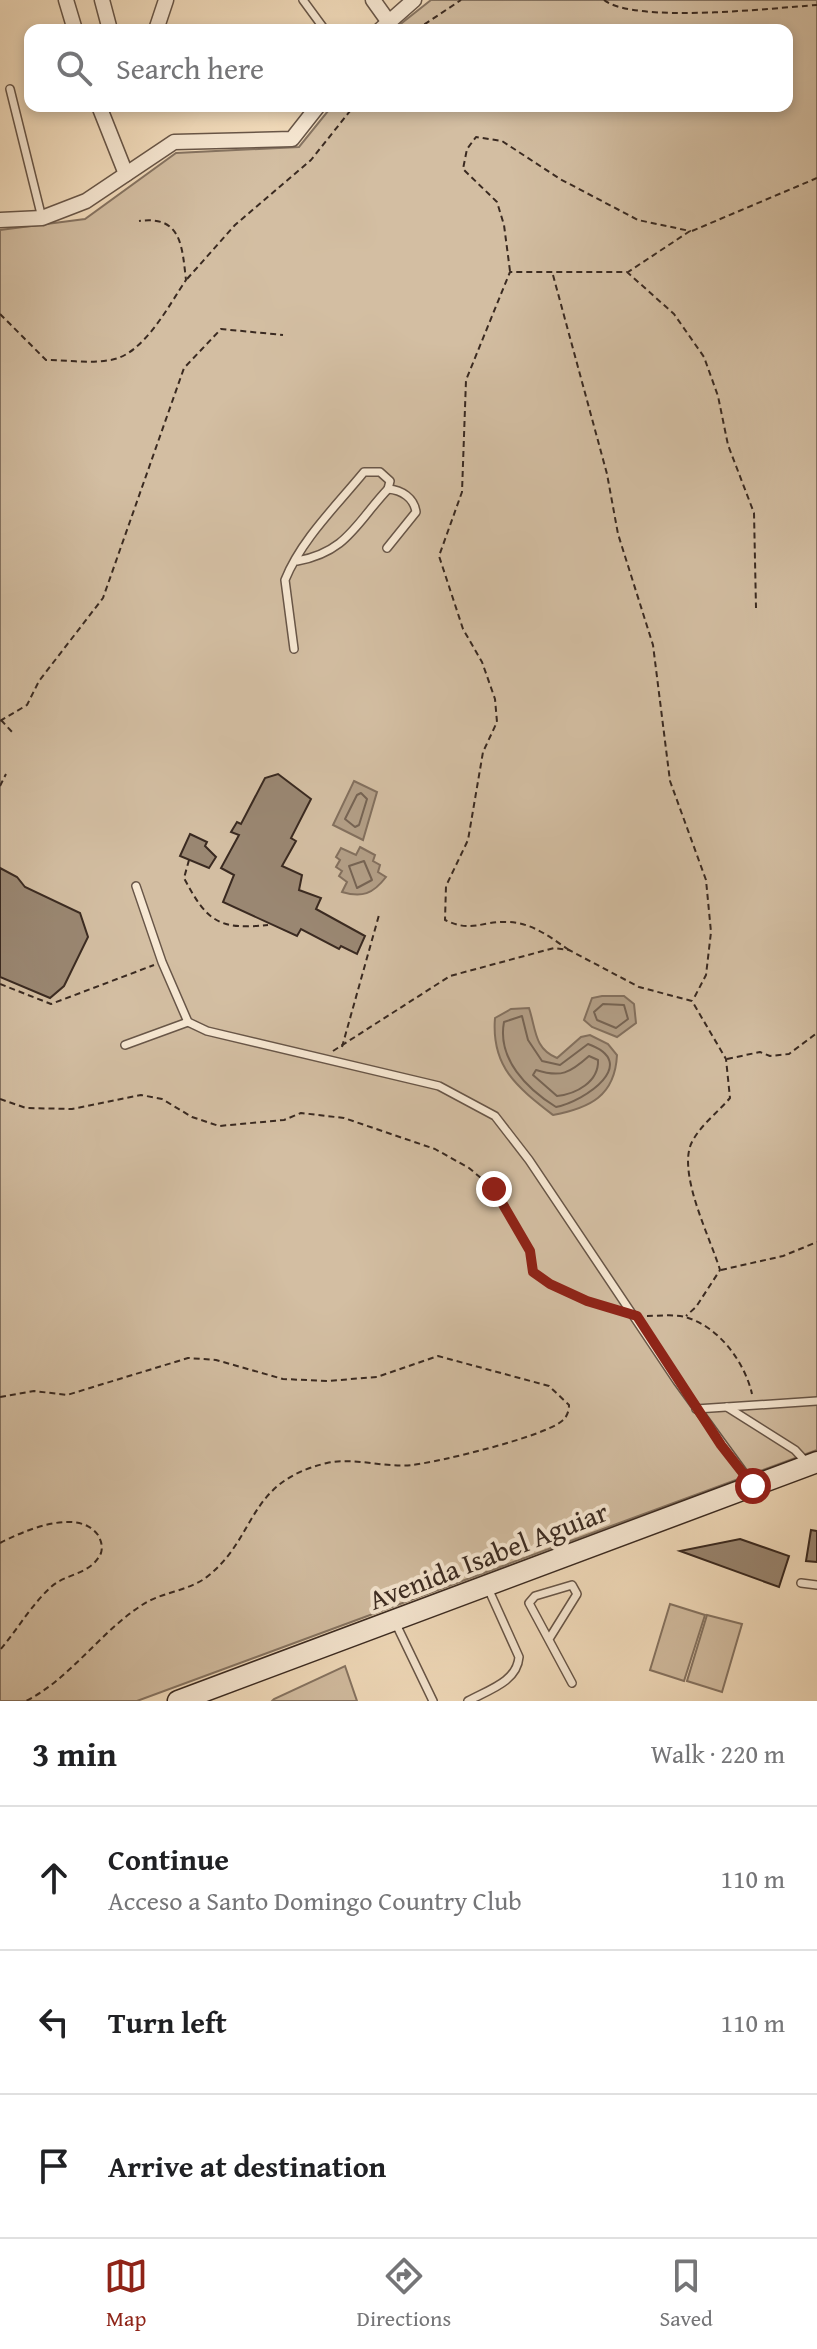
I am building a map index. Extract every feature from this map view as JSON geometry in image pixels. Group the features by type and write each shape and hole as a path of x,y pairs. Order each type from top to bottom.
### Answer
{"main road":[{"name":"Avenida Isabel Aguiar","path":"178,1701 813,1463"}],"street":[{"path":"66,0 73,24"},
{"path":"102,0 108,24"},
{"path":"158,24 166,0"},
{"path":"373,0 384,24"},
{"path":"385,24 414,0"},
{"path":"101,112 126,174"},
{"path":"0,220 42,218 86,201 174,142 292,139 313,112"}],"lane":[{"path":"303,0 321,24"},
{"path":"10,89 42,218"},
{"path":"294,649 285,580 297,561 321,524 364,472 380,472 390,481 388,489 336,549 321,557 297,561"},
{"path":"387,548 416,512 415,504 402,492 388,489"},
{"path":"136,886 162,962 188,1022"},
{"path":"125,1045 188,1022 222,1035 439,1086 495,1116 529,1160 637,1316 696,1409 753,1486"},
{"path":"696,1409 754,1402 797,1405 817,1401"},
{"path":"725,1406 813,1463"},
{"path":"801,1583 817,1585"},
{"path":"549,1639 577,1594 572,1585 535,1596 529,1603 572,1683"},
{"path":"468,1701 512,1677 518,1667 519,1657 487,1586"},
{"path":"394,1620 433,1701"}],"path":[{"path":"425,24 461,0"},
{"path":"604,0 615,9 680,12 817,5"},
{"path":"0,314 46,360 112,360 139,343 186,280 235,225 311,160 349,112"},
{"path":"690,231 638,220 560,179 502,141 476,137 467,149 463,169 497,202 504,225 510,272 466,380 462,492 439,556 463,629 482,662 495,699 497,722 483,752 468,840 446,886 445,920 461,928 505,921 525,924 639,987 692,1001 726,1059 730,1098 691,1142 687,1157 704,1231 720,1270"},
{"path":"510,272 526,270 553,275 627,272 690,231 817,178"},
{"path":"139,221 154,219 167,225 181,239 186,280"},
{"path":"627,272 674,314 704,357 718,396 728,445 754,513 756,608"},
{"path":"553,275 607,474 618,534 653,645 670,781 706,880 711,932 706,975 692,1001"},
{"path":"13,733 0,720 27,705 39,681 103,598 184,368 221,329 283,335"},
{"path":"0,786 6,774"},
{"path":"189,860 184,878 199,906 212,919 238,928 268,925"},
{"path":"379,915 342,1048 450,976 554,948 569,950"},
{"path":"0,984 51,1004 162,962"},
{"path":"726,1059 760,1052 789,1054 817,1033"},
{"path":"0,1099 26,1108 72,1109 141,1095 162,1099 192,1117 219,1126 284,1120 301,1113 344,1118 452,1156 494,1189 530,1251 533,1272 550,1284 587,1301 637,1316 685,1317 725,1343 748,1373 754,1402"},
{"path":"685,1317 696,1307 720,1270 783,1256 817,1242"},
{"path":"0,1397 34,1391 67,1395 188,1358 216,1360 283,1379 327,1381 377,1377 438,1356 549,1386 561,1396 569,1410 562,1421 520,1438 411,1465 346,1461 297,1473 261,1502 219,1565 206,1578 145,1603 116,1623 48,1690 26,1701"},
{"path":"0,1543 37,1525 60,1524 81,1524 95,1531 102,1543 101,1552 91,1566 52,1585 0,1650"}],"shaded area":[{"path":"431,0 817,0 817,1450 137,1701 0,1701 0,230 85,219 176,153 299,147 327,112 793,112 793,24 401,24"},
{"path":"670,1604 705,1615 684,1681 650,1670"},
{"path":"707,1615 742,1624 722,1692 687,1681"},
{"path":"345,1666 357,1701 272,1701 274,1699"}],"water":[{"path":"354,781 377,792 363,840 333,825"},
{"path":"360,847 375,855 373,861 380,865 378,872 386,877 367,893 355,895 342,892 347,882 339,876 342,871 336,867 340,860 336,857 341,848 356,855"},
{"path":"624,996 634,1004 636,1023 617,1037 592,1027 584,1020 592,998"},
{"path":"529,1008 537,1038 549,1054 557,1058 581,1037 590,1035 608,1044 617,1055 611,1081 598,1098 589,1104 553,1115 528,1095 509,1074 497,1050 495,1018 511,1009"}],"building":[{"path":"278,774 311,799 291,838 296,841 282,866 302,875 299,890 321,898 316,909 365,936 357,954 341,946 339,949 301,929 297,936 223,902 234,875 221,868 239,835 231,832 237,822 241,824 265,778"},
{"path":"190,834 207,842 205,846 216,857 209,868 180,856"},
{"path":"0,868 17,877 25,887 80,913 88,937 64,986 50,998 0,977"},
{"path":"811,1530 817,1531 817,1562 806,1561"},
{"path":"740,1539 789,1556 779,1587 680,1551"}],"route":[{"path":"494,1189 515,1219 530,1251 533,1272 550,1284 587,1301 637,1316 677,1381 753,1486"}]}
